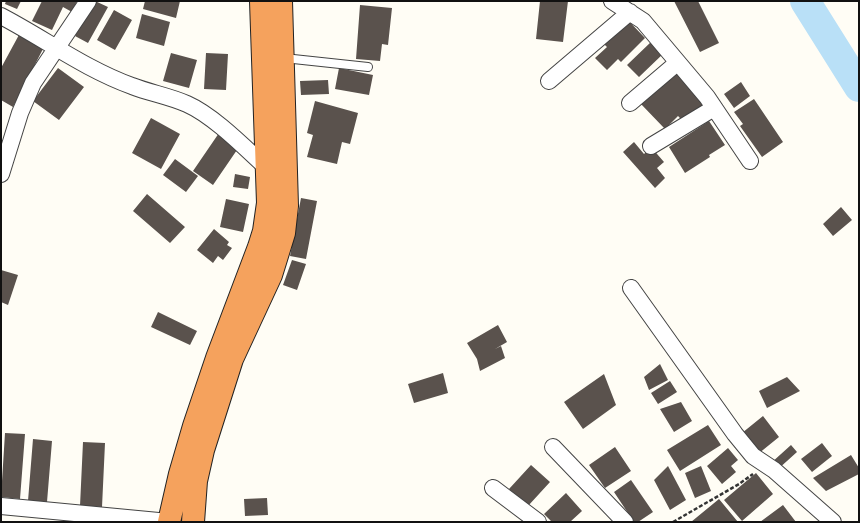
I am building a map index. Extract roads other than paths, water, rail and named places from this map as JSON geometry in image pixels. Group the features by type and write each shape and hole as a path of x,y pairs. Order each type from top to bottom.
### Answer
{"highway":[{"path":"169,522 180,474 194,426 217,358 264,231 268,203 268,168 261,1"},
{"path":"193,522 196,481 203,450 232,359 271,275 284,233 287,206 281,1"}],"street":[{"path":"1,174 26,99 33,84 57,50 88,1"},
{"path":"612,1 643,21 714,108 750,161"},
{"path":"549,81 630,12"},
{"path":"1,16 33,32 57,50 131,86 187,104 218,125 268,168"},
{"path":"630,103 677,63"},
{"path":"651,146 714,108"},
{"path":"631,288 735,434 753,456 766,465 833,522"},
{"path":"553,447 625,522"},
{"path":"493,488 538,522"},
{"path":"1,506 169,522"}],"lane":[{"path":"283,58 368,67"}],"waterway":[{"path":"805,1 859,87"}]}
